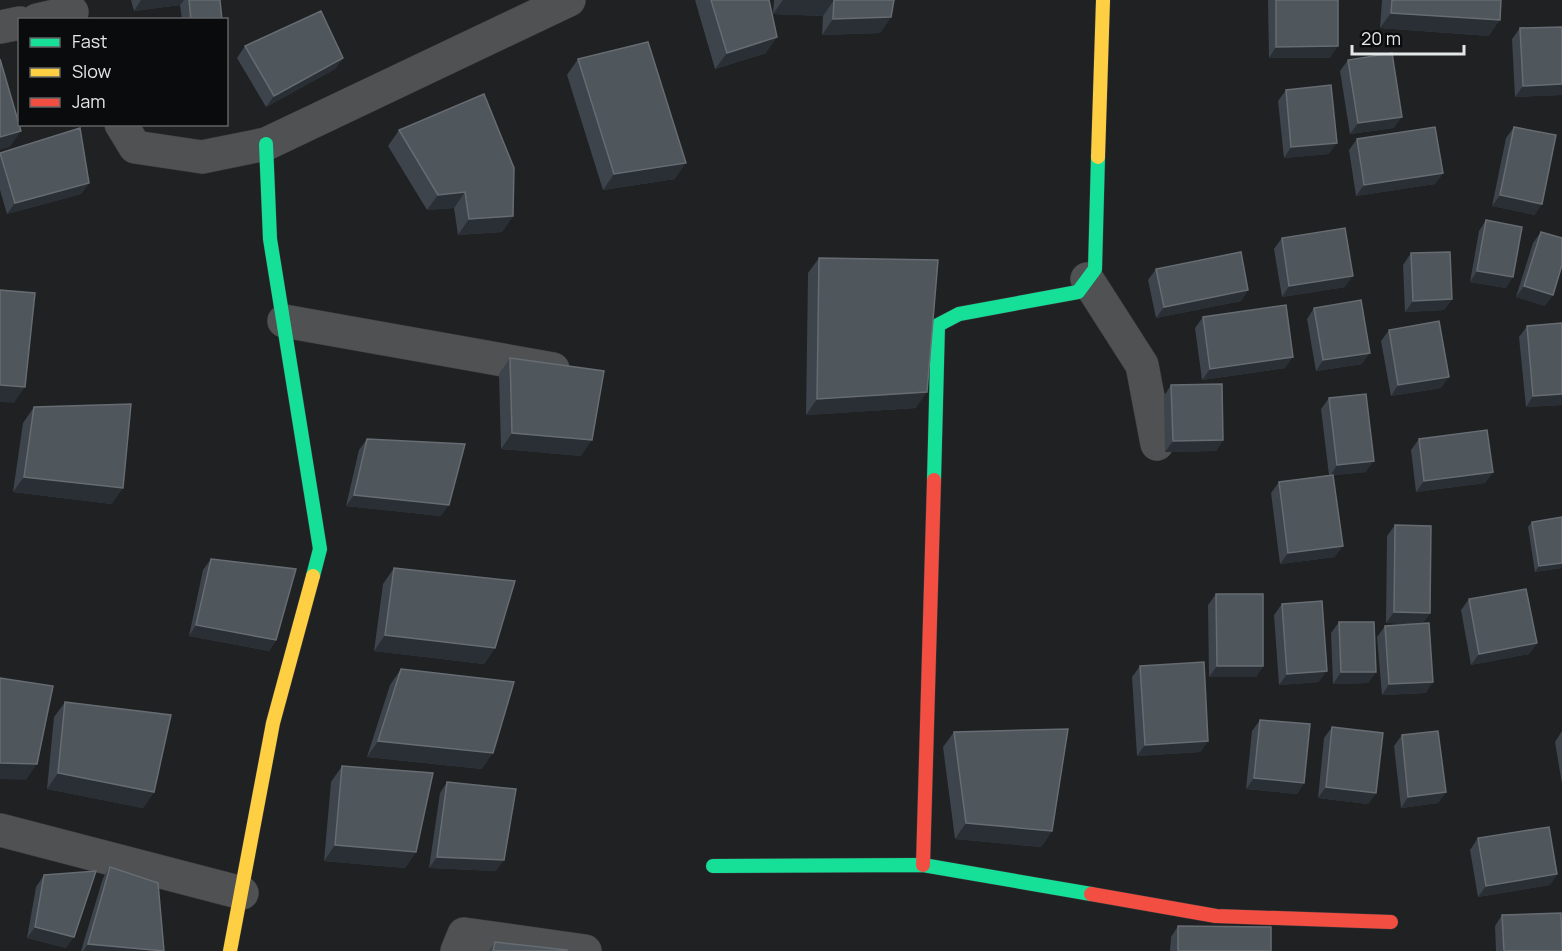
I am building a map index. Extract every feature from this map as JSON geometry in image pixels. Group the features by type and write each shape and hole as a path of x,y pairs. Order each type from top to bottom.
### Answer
{"street":[{"path":"122,126 135,147 202,157 266,144 569,0"},
{"path":"923,865 938,325 959,314 1078,292 1095,269 1103,0"},
{"path":"45,18 72,11"},
{"path":"0,27 18,23"},
{"path":"230,951 273,723 320,549 270,240 266,144"},
{"path":"1087,279 1142,364 1157,444"},
{"path":"284,321 572,373"},
{"path":"0,830 242,893"},
{"path":"713,866 923,865 1216,916 1391,922"},
{"path":"457,951 464,934 585,951"}],"building":[{"path":"189,0 220,0 222,18 191,18"},
{"path":"711,0 769,0 777,37 727,53"},
{"path":"834,0 894,0 891,17 833,19"},
{"path":"1276,0 1338,0 1338,46 1276,47"},
{"path":"1392,0 1501,0 1500,20 1391,13"},
{"path":"321,11 343,58 274,96 245,46"},
{"path":"1562,27 1562,84 1523,86 1520,28"},
{"path":"648,42 686,163 614,174 578,59"},
{"path":"1392,53 1402,117 1358,123 1348,60"},
{"path":"0,59 21,131 0,137"},
{"path":"1331,85 1337,143 1291,147 1286,90"},
{"path":"484,94 514,168 513,216 469,219 465,192 438,195 399,130"},
{"path":"1435,127 1443,173 1364,185 1357,139"},
{"path":"1514,127 1556,135 1542,204 1500,195"},
{"path":"80,128 89,183 15,203 0,153"},
{"path":"1486,220 1522,227 1513,277 1477,271"},
{"path":"1345,228 1353,276 1289,286 1282,238"},
{"path":"1541,232 1562,238 1562,265 1553,295 1524,286"},
{"path":"1241,252 1248,290 1164,307 1156,269"},
{"path":"1450,252 1452,299 1413,301 1411,253"},
{"path":"819,258 938,260 927,392 817,399"},
{"path":"0,290 35,293 25,387 0,385"},
{"path":"1361,300 1370,353 1323,360 1314,308"},
{"path":"1286,305 1293,357 1210,369 1203,317"},
{"path":"1439,321 1449,377 1398,385 1389,330"},
{"path":"1562,323 1562,394 1533,396 1527,326"},
{"path":"510,358 604,371 592,440 512,433"},
{"path":"1222,384 1223,440 1173,441 1171,385"},
{"path":"1366,394 1374,461 1337,465 1329,398"},
{"path":"131,404 123,488 24,477 34,407"},
{"path":"1487,430 1493,472 1424,481 1419,439"},
{"path":"367,439 465,444 449,505 354,495"},
{"path":"1333,475 1343,546 1288,553 1279,482"},
{"path":"1562,517 1562,563 1539,566 1532,522"},
{"path":"1395,525 1431,526 1430,613 1394,612"},
{"path":"211,559 296,569 276,640 196,625"},
{"path":"394,568 515,581 495,648 385,635"},
{"path":"1526,589 1537,643 1479,654 1469,599"},
{"path":"1216,594 1263,594 1263,666 1217,666"},
{"path":"1322,601 1327,671 1287,674 1282,604"},
{"path":"1339,622 1374,622 1376,672 1341,672"},
{"path":"1429,623 1433,682 1389,684 1385,626"},
{"path":"1204,662 1208,741 1145,745 1140,666"},
{"path":"401,669 514,682 493,753 378,741"},
{"path":"0,678 53,686 37,764 0,763"},
{"path":"65,702 171,715 154,792 58,773"},
{"path":"1260,720 1310,724 1304,783 1254,778"},
{"path":"1332,727 1383,733 1376,793 1326,787"},
{"path":"1068,729 1052,831 966,823 954,732"},
{"path":"1438,731 1446,792 1408,797 1402,735"},
{"path":"342,766 433,773 416,852 335,845"},
{"path":"447,782 516,789 504,860 437,857"},
{"path":"1549,827 1557,874 1486,886 1478,838"},
{"path":"110,867 158,883 164,951 88,944"},
{"path":"96,871 74,937 35,927 44,875"},
{"path":"1561,913 1562,951 1504,951 1502,915"},
{"path":"1178,926 1271,927 1271,951 1178,951"},
{"path":"495,942 567,950 493,951"}],"traffic: fast":[{"path":"266,144 270,239 320,549 313,576"},
{"path":"934,480 938,325 959,314 1078,292 1095,269 1098,157"},
{"path":"713,866 923,865 1091,894"}],"traffic: slow":[{"path":"1098,157 1103,0"},
{"path":"230,951 273,723 313,576"}],"traffic: jam":[{"path":"923,865 934,480"},
{"path":"1091,894 1216,916 1391,922"}]}
